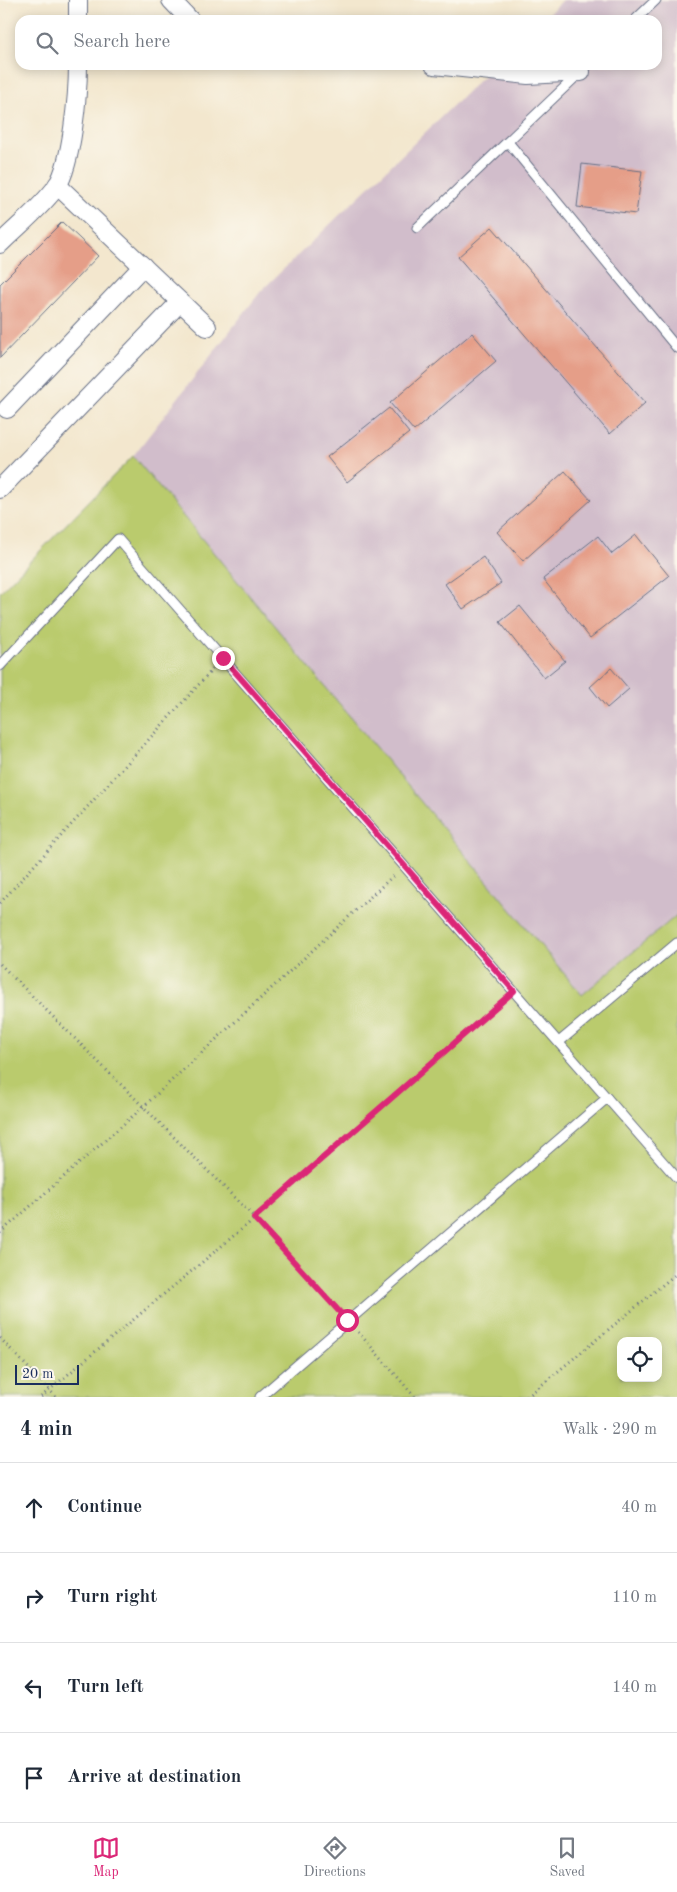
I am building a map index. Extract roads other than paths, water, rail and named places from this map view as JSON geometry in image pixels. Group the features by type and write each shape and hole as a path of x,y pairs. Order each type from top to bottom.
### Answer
{"street":[{"path":"78,0 78,15"},
{"path":"171,0 185,15"},
{"path":"0,244 57,186 64,171 69,148 78,70"},
{"path":"477,70 528,76 570,70"},
{"path":"57,186 207,327"},
{"path":"7,408 143,266"},
{"path":"0,489 180,302"}],"lane":[{"path":"640,15 656,0"},
{"path":"416,228 582,70"},
{"path":"508,142 677,348"},
{"path":"0,666 118,539 677,1178"},
{"path":"558,1042 677,942"},
{"path":"260,1397 347,1320 607,1098"}]}
